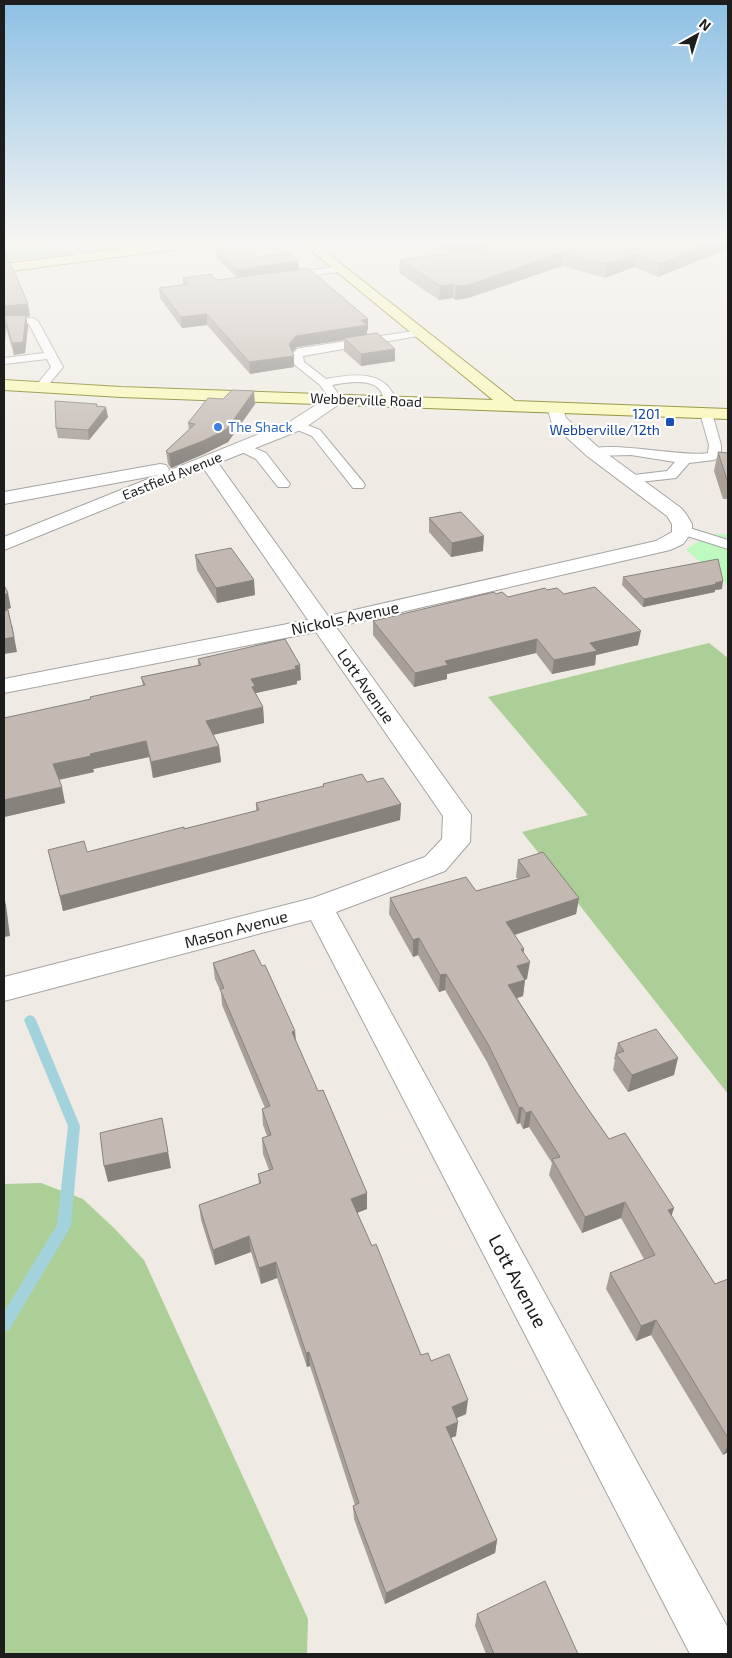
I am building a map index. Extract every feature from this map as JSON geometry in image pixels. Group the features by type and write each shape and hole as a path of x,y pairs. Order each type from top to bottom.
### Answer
{"street":[{"path":"406,321 509,405"},
{"name":"Webberville Road","path":"4,385 336,400 728,414"},
{"name":"Eastfield Avenue","path":"4,544 297,425 336,400"},
{"path":"555,407 558,420 593,452 674,512 682,520 682,532"},
{"path":"4,498 55,487 208,462"},
{"name":"Lott Avenue","path":"208,462 457,815 456,842"},
{"path":"27,494 50,495 64,499 86,511"},
{"name":"Nickols Avenue","path":"4,686 322,624 664,546 674,541 682,532"},
{"name":"Mason Avenue","path":"4,989 319,907 435,864 456,842"},
{"name":"Lott Avenue","path":"319,907 716,1654"}],"lane":[{"path":"4,323 28,321"},
{"path":"33,321 57,367 41,387"},
{"path":"336,400 324,383 299,363 297,356 301,351 420,333"},
{"path":"4,361 51,355"},
{"path":"324,383 354,379 377,383 386,390 390,401"},
{"path":"593,452 635,452 685,459 703,459 714,456 715,445 706,413"},
{"path":"297,425 316,433 358,485"},
{"path":"243,447 261,456 283,484"},
{"path":"630,479 671,476 685,459"},
{"path":"682,532 728,545"}],"green space":[{"path":"708,534 728,534 728,585 686,550"},
{"path":"709,643 728,658 728,1094 522,832 588,815 488,697"},
{"path":"41,1183 83,1199 144,1260 308,1619 307,1654 4,1654 4,1184"}],"building":[{"path":"6,321 25,321 23,342 12,343"},
{"path":"213,321 363,321 367,325 296,336 289,344 294,356 249,362"},
{"path":"377,333 395,349 361,354 344,338"},
{"path":"232,390 254,391 227,429 203,441 169,454 166,451 195,424 188,423 208,398 223,399"},
{"path":"55,401 97,404 96,406 106,407 88,430 56,428"},
{"path":"718,452 728,453 728,480 727,480"},
{"path":"461,512 484,536 452,543 429,518"},
{"path":"231,548 254,580 216,588 195,555"},
{"path":"718,559 723,581 715,583 717,584 644,599 623,577"},
{"path":"4,585 8,593 4,595"},
{"path":"595,587 641,631 590,643 597,651 554,660 537,639 445,661 448,665 415,673 373,621 494,592 496,594 502,592 508,597 545,588 547,590 557,588 564,594"},
{"path":"8,610 14,637 4,639 4,611"},
{"path":"285,639 300,665 295,666 296,669 251,679 255,686 252,687 263,707 206,721 219,746 151,762 146,741 90,754 91,756 53,764 62,787 4,800 4,718 145,685 141,677 201,665 198,659"},
{"path":"362,774 367,782 383,778 401,804 60,896 48,850 84,841 87,852 184,827 184,829 259,810 256,803 324,786 323,784"},
{"path":"543,852 579,898 506,922 524,949 521,949 530,962 517,966 525,980 508,985 577,1093 609,1139 625,1133 674,1208 668,1210 715,1284 728,1279 728,1438 656,1320 641,1326 610,1273 655,1255 625,1202 585,1217 552,1159 560,1157 531,1111 526,1113 522,1107 519,1108 489,1046 446,974 440,975 419,938 413,940 390,898 466,877 476,891 530,876 518,860"},
{"path":"254,950 262,966 265,965 295,1031 292,1032 318,1091 323,1090 367,1193 351,1199 372,1246 376,1244 421,1355 428,1353 431,1361 449,1354 468,1400 452,1407 458,1422 446,1427 497,1540 386,1593 353,1506 359,1503 309,1352 306,1353 276,1262 259,1268 249,1236 213,1250 199,1205 261,1183 258,1174 273,1169 262,1138 271,1135 262,1109 270,1106 220,989 224,988 213,963"},
{"path":"656,1029 678,1058 632,1075 616,1054 624,1051 618,1043"},
{"path":"162,1118 168,1152 104,1166 100,1133"},
{"path":"545,1581 578,1654 494,1654 477,1614"}],"waterway":[{"path":"4,1325 64,1226 74,1126 30,1020"}],"place":[{"name":"1201 Webberville/12th","path":"670,422"},
{"name":"The Shack","path":"218,427"}]}
